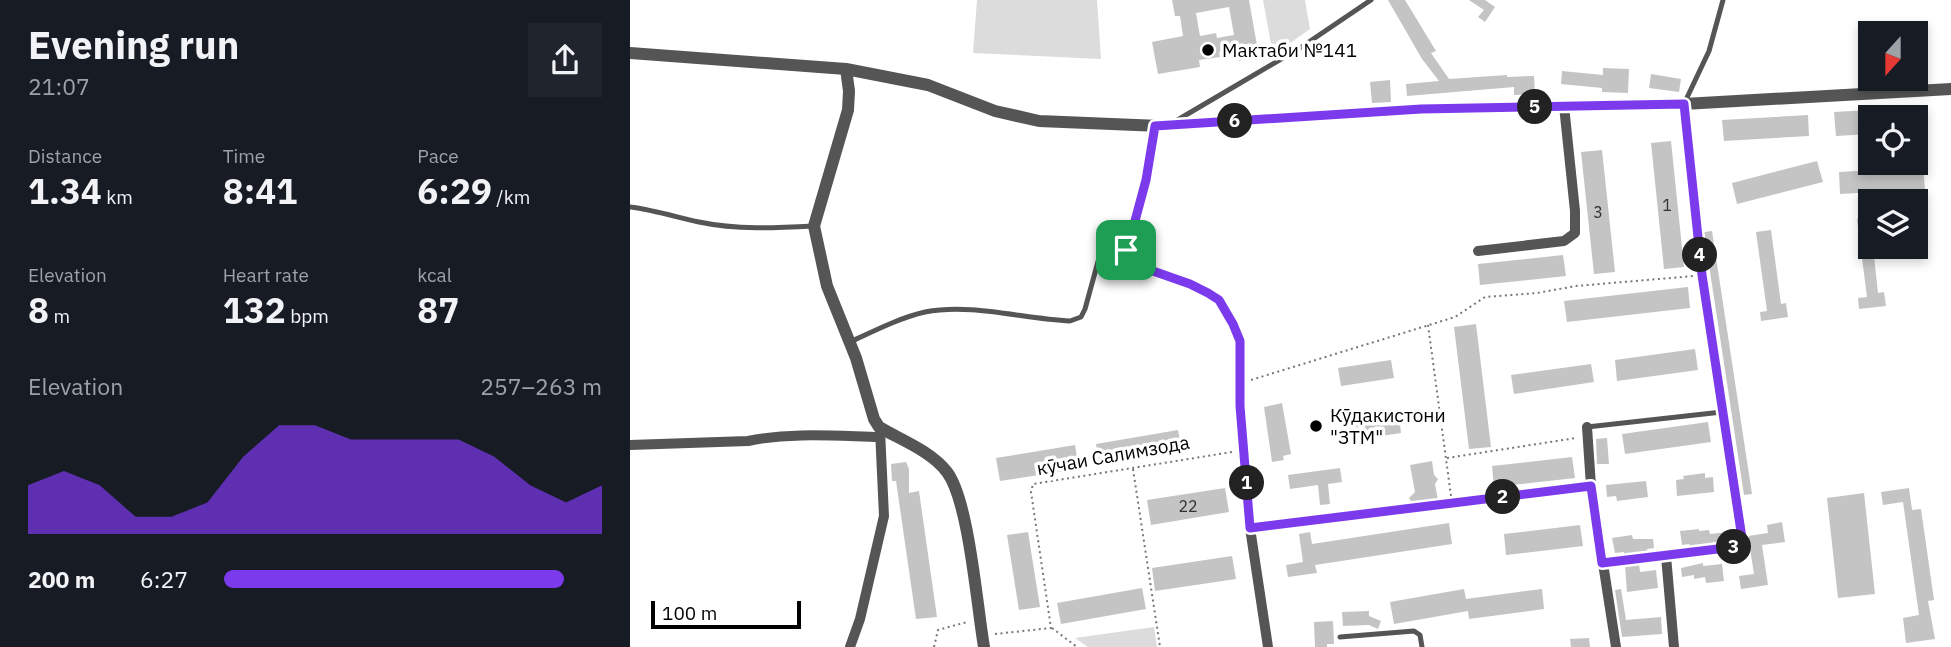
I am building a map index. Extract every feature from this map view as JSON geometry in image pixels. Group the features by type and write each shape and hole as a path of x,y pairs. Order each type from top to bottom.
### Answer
{"street":[{"path":"630,52 846,69 928,85 995,111 1039,121 1162,126 1421,109 1684,104 1951,89"},
{"path":"846,69 848,110 814,226 827,286 850,342 869,409 880,432 884,516 860,619 850,647"},
{"path":"1478,251 1564,241 1575,233 1564,106"},
{"path":"1240,385 1250,528 1268,647"},
{"path":"1587,431 1591,486 1616,647"},
{"path":"630,445 739,442 767,437 880,432 937,462 954,485 964,519 983,641"},
{"path":"1666,556 1674,647"}],"lane":[{"path":"1240,385 1240,341 1219,300 1190,284 1129,262 1125,258 1162,126 1300,48 1371,0"},
{"path":"1602,563 1734,547 1741,541 1702,275 1684,104 1709,51 1723,0"},
{"path":"630,207 701,222 746,228 814,226"},
{"path":"850,342 926,312 971,310 1070,321 1080,317 1085,309 1103,251 1107,248 1126,250"},
{"path":"1587,431 1722,412"},
{"path":"1250,528 1591,486"},
{"path":"1340,637 1414,631 1419,634 1422,647"}],"path":[{"path":"1240,385 1261,376 1455,317 1485,298 1576,286 1702,275"},
{"path":"1428,324 1452,504"},
{"path":"1446,458 1587,431"},
{"name":"кӯчаи Салимзода","path":"1051,628 1033,509 1032,486 1035,482 1244,450"},
{"path":"1133,468 1160,647"},
{"path":"934,647 938,630 980,619"},
{"path":"983,641 1051,628 1077,647"}],"shaded area":[{"path":"977,0 1097,0 1101,59 973,53"},
{"path":"1263,0 1305,0 1310,29 1273,55"},
{"path":"1154,627 1157,647 1088,647 1075,638"}],"building":[{"path":"1172,0 1249,0 1259,57 1239,61 1237,49 1219,52 1220,57 1199,60 1200,67 1158,74 1152,42 1183,36 1180,16 1175,16","holes":["1229,7 1234,35 1217,38 1216,33 1200,36 1196,13"]},
{"path":"1388,0 1405,0 1436,51 1431,53 1449,79 1534,76 1535,94 1514,95 1514,87 1407,96 1406,84 1439,81 1422,59"},
{"path":"1469,0 1485,0 1495,7 1485,22 1478,17 1484,10"},
{"path":"1603,68 1629,69 1628,93 1602,92 1602,88 1561,84 1562,71 1603,75"},
{"path":"1651,74 1681,79 1679,92 1649,88"},
{"path":"1390,80 1391,102 1372,103 1370,82"},
{"path":"1858,111 1858,135 1836,136 1834,112"},
{"path":"1808,115 1809,136 1724,141 1722,120"},
{"path":"1671,141 1684,267 1664,269 1651,143"},
{"path":"1602,150 1615,272 1594,274 1581,152"},
{"path":"1817,161 1823,182 1737,204 1732,183"},
{"path":"1858,171 1858,175 1924,175 1925,189 1858,189 1858,193 1840,194 1839,172"},
{"path":"1771,230 1781,304 1786,303 1788,317 1761,321 1760,312 1767,311 1756,232"},
{"path":"1712,231 1752,494 1744,495 1704,232"},
{"path":"1563,255 1566,276 1480,285 1478,264"},
{"path":"1862,259 1874,259 1878,293 1884,292 1886,306 1859,309 1858,298 1867,297"},
{"path":"1688,287 1690,308 1567,322 1564,301"},
{"path":"1476,324 1491,447 1469,449 1454,327"},
{"path":"1695,349 1698,370 1617,381 1615,360"},
{"path":"1391,360 1394,378 1341,386 1338,368"},
{"path":"1591,364 1594,382 1514,394 1511,375"},
{"path":"1282,403 1291,454 1283,456 1284,460 1272,462 1264,407"},
{"path":"1399,416 1401,433 1348,441 1345,424"},
{"path":"1708,422 1711,442 1625,454 1622,434"},
{"path":"1178,430 1182,452 1100,466 1096,444"},
{"path":"1607,438 1609,464 1597,464 1596,439"},
{"path":"1075,445 1079,469 1000,481 996,458"},
{"path":"1572,457 1575,478 1494,487 1492,466"},
{"path":"1432,461 1434,475 1438,479 1435,484 1438,500 1412,503 1409,498 1415,492 1410,465"},
{"path":"906,462 909,469 909,493 919,491 937,617 916,619 896,481 892,481 891,464"},
{"path":"1340,468 1342,482 1328,484 1330,504 1320,505 1318,485 1290,489 1288,475"},
{"path":"1705,473 1705,478 1713,477 1714,492 1677,496 1676,480 1684,479 1683,476"},
{"path":"1646,481 1648,497 1617,501 1616,496 1607,497 1606,485"},
{"path":"1225,488 1229,512 1151,525 1147,500"},
{"path":"1909,488 1912,510 1921,509 1934,600 1928,601 1935,639 1906,643 1903,618 1919,615 1903,502 1883,505 1881,492"},
{"path":"1864,493 1875,594 1838,598 1827,498"},
{"path":"1782,522 1785,542 1762,545 1768,585 1741,589 1739,576 1754,574 1748,536 1768,533 1767,525"},
{"path":"1449,523 1452,544 1315,565 1317,573 1288,577 1286,565 1303,562 1299,534 1310,532 1312,544"},
{"path":"1580,525 1583,546 1506,555 1504,534"},
{"path":"1709,530 1710,534 1729,532 1730,539 1690,547 1689,544 1682,545 1680,531"},
{"path":"1028,532 1040,607 1019,610 1007,535"},
{"path":"1632,535 1633,539 1653,539 1654,548 1647,549 1648,552 1624,555 1624,552 1615,553 1612,538"},
{"path":"1232,556 1236,579 1155,591 1152,568"},
{"path":"1703,563 1703,566 1722,564 1724,581 1706,583 1705,577 1682,577 1681,568"},
{"path":"1639,564 1640,572 1656,570 1658,588 1627,592 1625,565"},
{"path":"1142,588 1146,609 1061,624 1057,603"},
{"path":"1464,589 1466,599 1542,589 1544,609 1469,619 1468,611 1394,624 1390,602"},
{"path":"1621,589 1626,620 1661,617 1662,634 1622,637 1615,590"},
{"path":"1369,611 1369,616 1381,621 1378,629 1369,625 1343,626 1342,612"},
{"path":"1333,621 1334,644 1315,647 1314,622"},
{"path":"1589,638 1590,647 1571,647 1570,639"}],"place":[{"name":"Мактаби №141","path":"1208,50"},
{"name":"Кӯдакистони \"ЗТМ\"","path":"1316,426"}],"route":[{"path":"1684,104 1702,275 1742,538 1740,544 1734,547 1602,563 1591,486 1250,528 1240,406 1240,341 1233,324 1219,300 1190,284 1129,262 1125,258 1126,250 1146,180 1155,126 1421,109 1684,104"}]}
